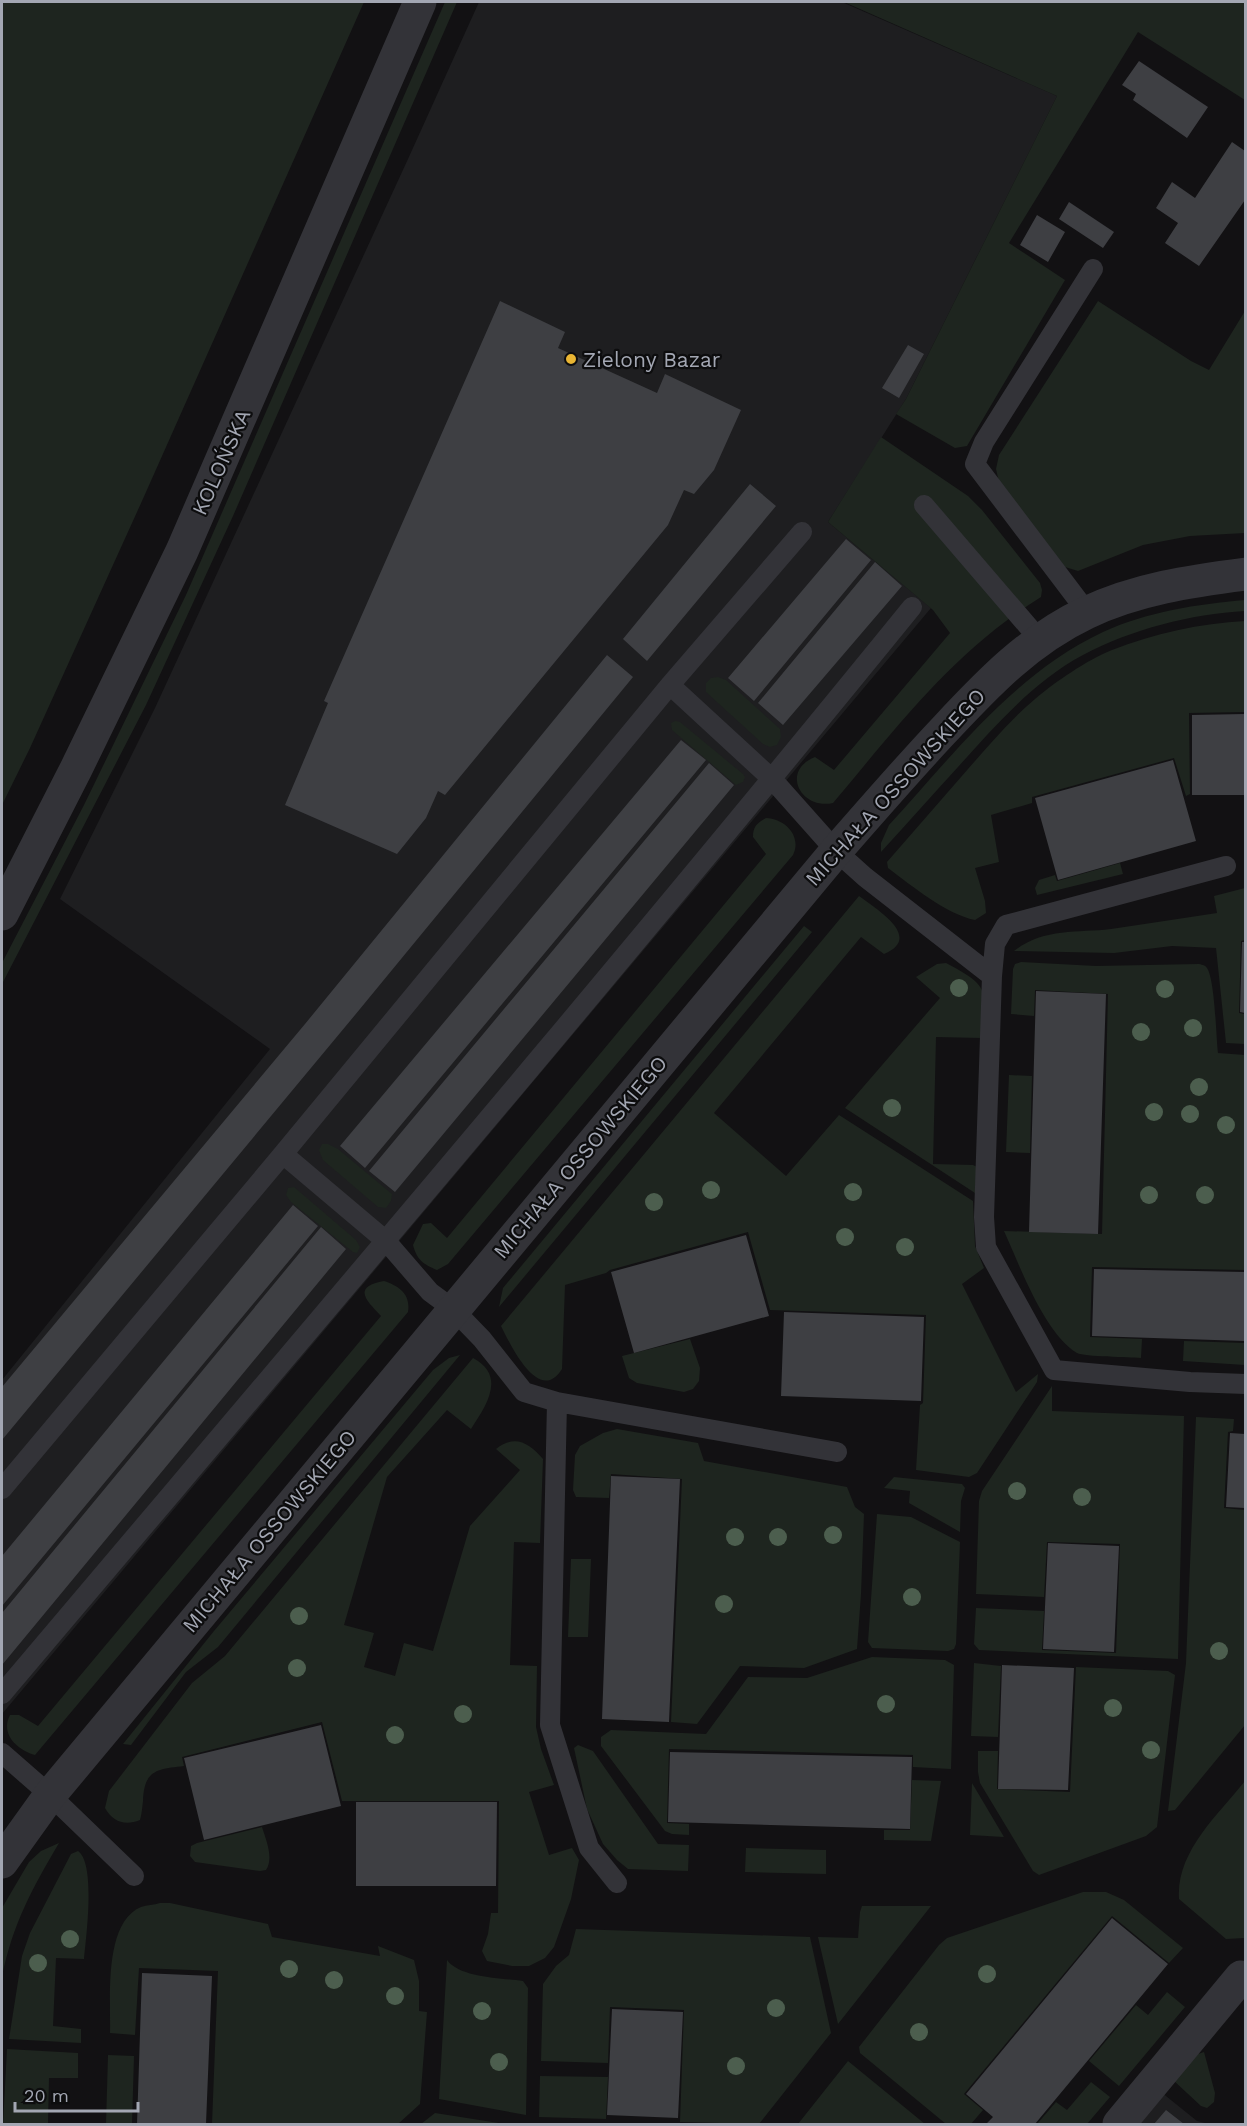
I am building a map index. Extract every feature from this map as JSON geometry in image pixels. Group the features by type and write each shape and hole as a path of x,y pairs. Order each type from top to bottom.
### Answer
{"street":[{"name":"KOLOŃSKA","path":"2,914 76,769 182,551 420,2"},
{"name":"MICHAŁA OSSOWSKIEGO","path":"2,1862 50,1795 836,851 910,766 992,679 1039,639 1087,612 1138,594 1192,580 1245,574"},
{"path":"1119,2124 1241,1977"}],"lane":[{"path":"1087,612 975,464 984,442 1093,269"},
{"path":"924,505 1039,639"},
{"path":"2,1490 670,686 802,532"},
{"path":"2,1694 386,1241 772,779 912,607"},
{"path":"670,686 772,779 836,851 865,877 992,976"},
{"path":"1226,866 1006,925 995,944 992,976 984,1217 986,1247 1054,1370 1190,1382 1245,1384"},
{"path":"283,1154 386,1241 430,1292 453,1310 482,1340 524,1392 557,1402 837,1452"},
{"path":"557,1402 550,1725 589,1848 617,1883"},
{"path":"2,1754 50,1795 134,1876"}],"shaded area":[{"path":"2,2 364,2 142,501 2,805"},
{"path":"445,2 457,2 233,516 146,705 2,984 2,963 84,805 186,595"},
{"path":"479,2 842,2 1057,96 906,399 828,522 931,608 2,1714 2,1380 270,1049 60,899 155,708"},
{"path":"844,2 1245,2 1245,100 1138,32 1009,243 1065,280 967,446 955,448 896,414 906,399 1057,96"},
{"path":"1098,301 1191,361 1209,370 1245,311 1245,533 1190,536 1143,545 1078,571 1065,567 1054,557 999,482 996,469 999,455"},
{"path":"881,437 968,496 982,510 1040,583 1041,597 1009,618 954,666 904,718 833,803 822,804 812,801 799,788 797,780 804,763 815,757 834,770 950,633 933,610 828,522"},
{"path":"1245,600 1245,611 1204,615 1142,630 1102,646 1065,666 1032,691 1001,720 881,852 881,843 889,825 962,744 1013,693 1071,649 1103,632 1154,614"},
{"path":"1245,621 1245,712 1189,713 1190,794 1186,796 1174,758 1032,797 1032,803 991,815 999,862 975,868 985,901 986,913 975,920 941,906 888,868 887,862 1000,733 1043,692 1082,665 1112,650 1177,630"},
{"path":"718,677 726,680 780,729 781,737 777,745 770,747 763,744 706,692 706,683 711,678"},
{"path":"680,722 743,774 745,777 743,782 736,785 672,730 671,723"},
{"path":"766,818 786,825 790,830 795,842 793,855 448,1264 437,1270 424,1263 416,1254 413,1245 423,1224 431,1223 447,1238 766,854 753,837 756,825"},
{"path":"1120,863 1123,874 1037,895 1035,888 1039,880 1055,875 1057,881"},
{"path":"1245,888 1245,940 1241,941 1239,1013 1245,1014 1245,1044 1226,1043 1216,948 1172,946 1114,953 1014,951 1037,938 1048,935 1111,929 1217,913 1214,896"},
{"path":"859,896 893,924 898,932 899,940 895,947 884,954 861,937 714,1113 786,1176 839,1115 973,1201 975,1246 984,1268 962,1284 1016,1392 1038,1374 1037,1382 977,1473 969,1477 916,1470 920,1405 923,1403 926,1315 770,1310 748,1232 610,1270 565,1285 562,1369 553,1379 544,1380 526,1368 501,1326"},
{"path":"804,926 812,932 499,1307 503,1288"},
{"path":"1021,962 1096,966 1204,965 1210,974 1212,984 1218,1053 1245,1055 1245,1270 1092,1267 1090,1337 1142,1339 1141,1358 1082,1354 1077,1353 1065,1343 1034,1298 1004,1231 1102,1234 1108,994 1035,990 1034,1016 1011,1014 1013,969 1015,964"},
{"path":"946,963 961,971 978,985 984,1000 984,1009 982,1038 936,1037 933,1164 977,1167 975,1193 845,1108 940,998 916,977 937,964"},
{"path":"1009,1075 1032,1076 1030,1153 1006,1152"},
{"path":"322,1144 338,1149 392,1194 391,1201 386,1208 378,1207 323,1160 319,1150"},
{"path":"294,1187 356,1240 360,1247 357,1253 291,1202 286,1195 288,1188"},
{"path":"384,1281 403,1292 408,1300 408,1312 35,1755 22,1749 9,1735 7,1722 10,1715 19,1715 38,1726 381,1316 367,1300 365,1291 368,1287"},
{"path":"690,1339 700,1368 699,1381 693,1389 684,1392 637,1383 629,1378 622,1356"},
{"path":"1184,1341 1245,1343 1245,1365 1183,1361"},
{"path":"460,1355 218,1647 186,1672 131,1745 123,1744 214,1631 433,1370 449,1358"},
{"path":"473,1358 489,1373 491,1382 487,1401 471,1429 447,1410 387,1477 344,1625 374,1633 364,1667 395,1676 404,1643 433,1651 470,1526 520,1470 496,1449 509,1442 521,1442 543,1459 540,1543 514,1542 510,1665 537,1666 536,1727 554,1785 529,1792 549,1855 572,1848 579,1860 571,1899 554,1947 545,1958 529,1966 512,1966 487,1961 482,1951 488,1934 491,1913 498,1913 499,1801 342,1801 322,1722 182,1757 184,1766 159,1770 149,1777 144,1791 140,1820 129,1823 120,1822 112,1817 105,1808 109,1791 192,1683 225,1656"},
{"path":"1052,1386 1052,1411 1184,1416 1178,1659 979,1650 974,1644 976,1608 1044,1611 1042,1650 1116,1653 1120,1544 1047,1542 1044,1597 976,1594 979,1501 982,1491"},
{"path":"1196,1417 1234,1419 1233,1431 1228,1432 1224,1508 1245,1510 1245,1725 1175,1810 1168,1811 1186,1663"},
{"path":"617,1429 698,1443 704,1461 847,1487 855,1507 864,1514 857,1649 804,1668 740,1666 697,1724 671,1722 682,1479 611,1474 609,1498 576,1497 573,1490 575,1455 580,1446 603,1433"},
{"path":"894,1477 962,1484 965,1488 961,1501 960,1532 909,1503 910,1491 884,1488"},
{"path":"877,1514 911,1517 960,1542 954,1649 948,1651 872,1648 868,1642"},
{"path":"571,1559 591,1559 588,1637 568,1637"},
{"path":"872,1657 945,1660 954,1665 951,1769 913,1767 913,1755 669,1749 667,1823 689,1824 689,1835 672,1834 665,1831 601,1746 601,1737 611,1730 706,1734 748,1677 807,1678"},
{"path":"974,1663 1001,1666 998,1737 971,1736"},
{"path":"1076,1667 1168,1671 1175,1675 1157,1827 1146,1836 1039,1875 1033,1871 980,1783 978,1751 998,1751 997,1789 1070,1792"},
{"path":"578,1745 593,1751 658,1844 689,1845 688,1871 628,1869 603,1844 587,1809 574,1748"},
{"path":"912,1780 941,1781 931,1841 884,1840 884,1830 910,1830"},
{"path":"1245,1781 1245,1938 1226,1939 1179,1899 1180,1882 1184,1866 1200,1836"},
{"path":"972,1783 1004,1837 970,1835"},
{"path":"262,1827 269,1855 266,1870 195,1862 190,1856 191,1846 197,1843"},
{"path":"59,1843 40,1876 18,1923 2,1976 2,1908 29,1862 41,1851"},
{"path":"746,1848 826,1850 826,1874 745,1872"},
{"path":"78,1851 84,1858 88,1885 88,1919 84,1959 56,1958 53,2026 81,2029 81,2043 9,2039 22,1956 30,1933 71,1854"},
{"path":"1083,1892 1106,1892 1124,1900 1183,1948 1169,1963 1112,1916 964,2094 983,2110 971,2124 946,2124 860,2053 859,2047 939,1945 947,1938"},
{"path":"170,1903 268,1924 272,1937 380,1956 378,1946 414,1960 419,1981 419,2011 427,2012 420,2104 398,2124 212,2124 218,1971 139,1968 135,2035 110,2033 110,1983 115,1945 120,1929 129,1916 141,1907"},
{"path":"862,1906 931,1906 838,2024 818,1937 858,1938"},
{"path":"576,1929 810,1937 831,2033 759,2124 680,2122 684,2010 610,2007 608,2063 541,2061 543,1984 556,1966 569,1955"},
{"path":"447,1960 453,1966 471,1974 523,1981 528,1988 526,2115 439,2099"},
{"path":"1167,1992 1185,2007 1119,2086 1089,2061 1136,2005 1148,2015"},
{"path":"7,2049 78,2053 78,2078 49,2078 48,2124 3,2124"},
{"path":"1204,2052 1215,2093 1214,2102 1207,2108 1201,2106 1173,2080 1198,2054"},
{"path":"108,2055 134,2056 132,2124 106,2124"},
{"path":"848,2061 925,2124 798,2124"},
{"path":"540,2076 608,2077 606,2119 539,2117"},
{"path":"1091,2082 1110,2097 1087,2124 1037,2124 1056,2102 1067,2110"},
{"path":"1156,2088 1197,2121 1209,2124 1125,2124"},
{"path":"435,2113 505,2124 421,2124"}],"building":[{"path":"1139,61 1208,107 1187,138 1133,100 1136,94 1122,85"},
{"path":"1232,142 1245,151 1245,200 1199,266 1165,243 1178,223 1156,208 1172,182 1195,198"},
{"path":"1069,202 1114,232 1103,248 1059,219"},
{"path":"1037,215 1065,232 1048,262 1020,245"},
{"path":"500,301 565,332 558,348 657,393 665,374 741,410 714,470 694,494 684,490 668,525 445,795 438,791 426,818 397,854 285,805 328,703 324,701"},
{"path":"908,345 924,354 899,398 882,388"},
{"path":"750,484 776,506 647,661 623,639"},
{"path":"846,539 871,560 754,701 728,678"},
{"path":"875,562 902,586 783,725 758,703"},
{"path":"607,655 633,677 2,1440 2,1387 305,1024"},
{"path":"1245,714 1245,795 1192,795 1192,715"},
{"path":"681,740 706,760 365,1168 340,1146"},
{"path":"1173,760 1196,841 1058,880 1035,798"},
{"path":"709,763 734,785 395,1192 369,1171"},
{"path":"1242,942 1245,942 1245,1013 1240,1012"},
{"path":"1036,991 1106,994 1098,1234 1029,1232"},
{"path":"293,1205 318,1226 2,1606 2,1556"},
{"path":"321,1227 346,1249 2,1665 2,1613"},
{"path":"746,1235 769,1316 634,1353 611,1272"},
{"path":"1094,1269 1245,1272 1245,1341 1092,1336"},
{"path":"784,1312 924,1317 921,1401 781,1396"},
{"path":"1230,1433 1245,1434 1245,1508 1226,1507"},
{"path":"611,1476 680,1479 669,1722 602,1719"},
{"path":"1048,1543 1119,1546 1114,1652 1043,1649"},
{"path":"1002,1665 1074,1668 1068,1790 998,1789"},
{"path":"321,1725 341,1806 204,1840 184,1758"},
{"path":"670,1752 912,1757 910,1829 668,1822"},
{"path":"356,1802 497,1802 496,1886 356,1886"},
{"path":"1112,1918 1168,1964 1035,2124 986,2124 993,2117 966,2094"},
{"path":"142,1973 212,1976 206,2124 137,2124"},
{"path":"612,2009 683,2012 678,2118 607,2115"},
{"path":"1166,2110 1184,2124 1154,2124"}],"place":[{"name":"Zielony Bazar","path":"571,359"}]}
